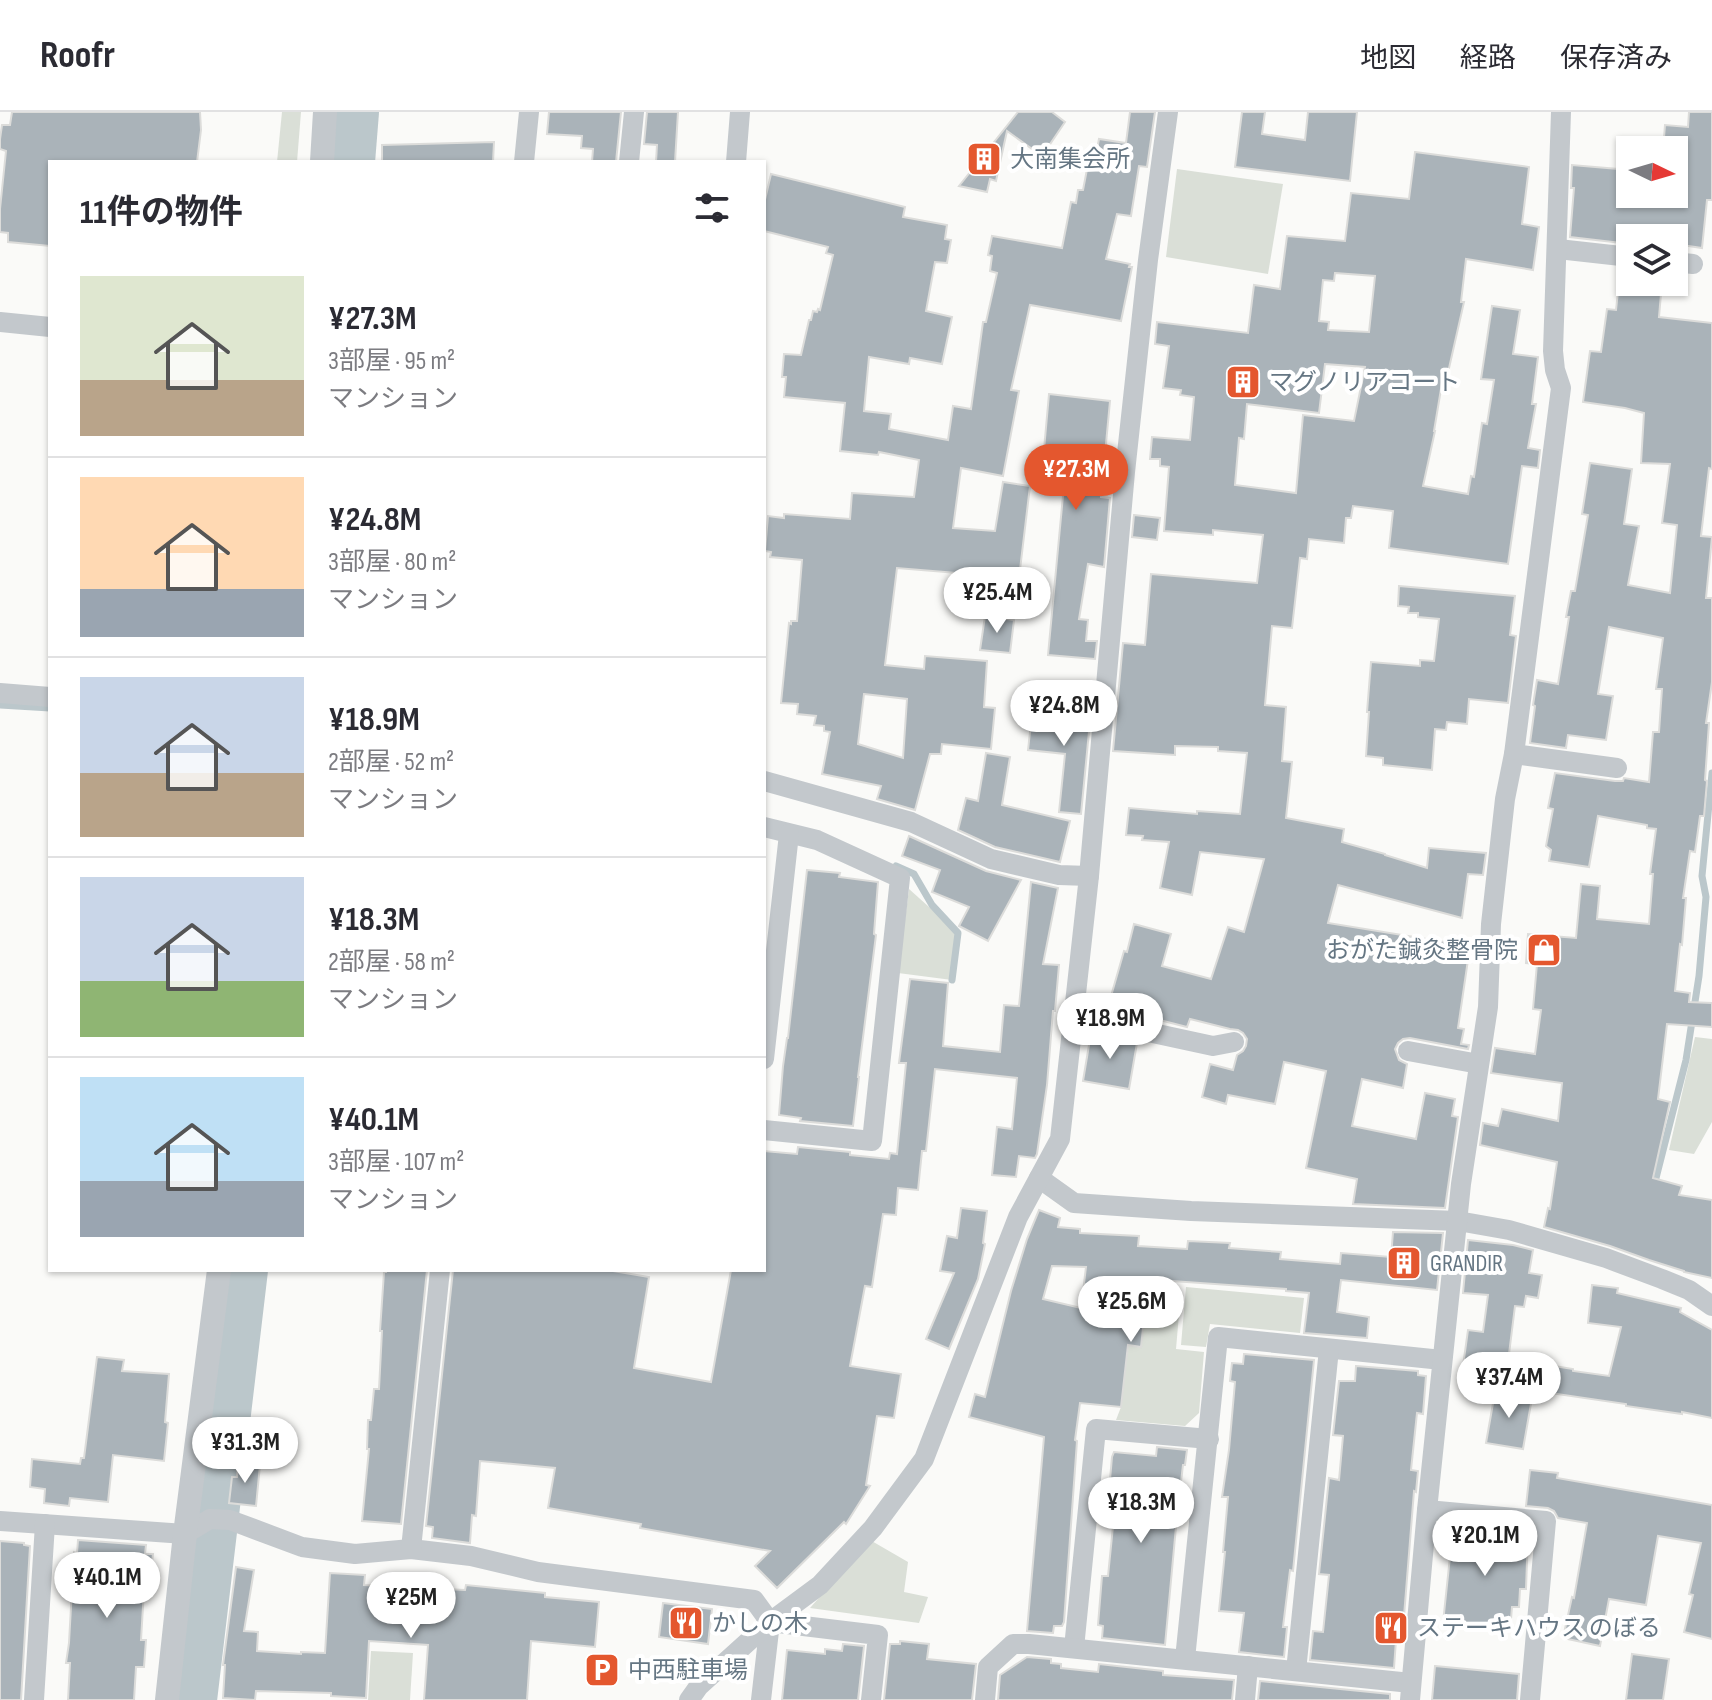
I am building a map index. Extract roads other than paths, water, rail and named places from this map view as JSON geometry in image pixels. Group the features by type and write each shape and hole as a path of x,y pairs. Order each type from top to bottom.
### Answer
{"street":[{"path":"322,160 325,112"},
{"path":"524,160 529,112"},
{"path":"629,160 634,112"},
{"path":"736,160 740,112"},
{"path":"689,1700 699,1686 770,1622 820,1585 873,1528 924,1459 1018,1217 1060,1139 1089,876 1125,472 1168,112"},
{"path":"985,1700 988,1667 1013,1644 1296,1671 1410,1691 1464,1159 1488,1007 1491,924 1505,799 1514,754 1561,388 1553,351 1561,112"},
{"path":"1558,249 1616,255"},
{"path":"0,322 48,327"},
{"path":"0,693 48,697"},
{"path":"1514,754 1617,768"},
{"path":"766,782 911,822 991,859 1059,875 1089,876"},
{"path":"766,828 817,840 900,878 872,1141 766,1130"},
{"path":"766,1041 789,834"},
{"path":"1074,1016 1213,1046 1234,1042"},
{"path":"1408,1051 1479,1064"},
{"path":"1039,1178 1074,1203 1206,1212 1458,1221 1532,1235 1606,1258 1689,1290 1712,1306"},
{"path":"167,1700 219,1272"},
{"path":"411,1549 440,1272"},
{"path":"1185,1659 1218,1337 1442,1360"},
{"path":"1296,1671 1329,1349"},
{"path":"1074,1648 1096,1429 1209,1439"},
{"path":"1427,1510 1546,1521 1530,1700"},
{"path":"0,1521 185,1534 220,1519 302,1547 355,1554 411,1549 471,1556 538,1572 754,1600 770,1622 761,1700"},
{"path":"34,1700 45,1524"},
{"path":"770,1622 878,1635 871,1700"},
{"path":"1245,1700 1248,1666"}],"waterway":[{"path":"353,160 357,112"},
{"path":"0,705 48,708"},
{"path":"1654,1186 1686,1060 1699,976 1706,897 1702,876 1712,773"},
{"path":"896,866 914,874 932,905 958,933 952,980"},
{"path":"195,1700 246,1272"}],"place":[{"name":"大南集会所","path":"984,159"},
{"name":"マグノリアコート","path":"1243,382"},
{"name":"おがた鍼灸整骨院","path":"1544,950"},
{"name":"GRANDIR","path":"1404,1263"},
{"name":"かしの木","path":"686,1623"},
{"name":"ステーキハウス のぼる","path":"1391,1628"},
{"name":"中西駐車場","path":"602,1670"}]}
